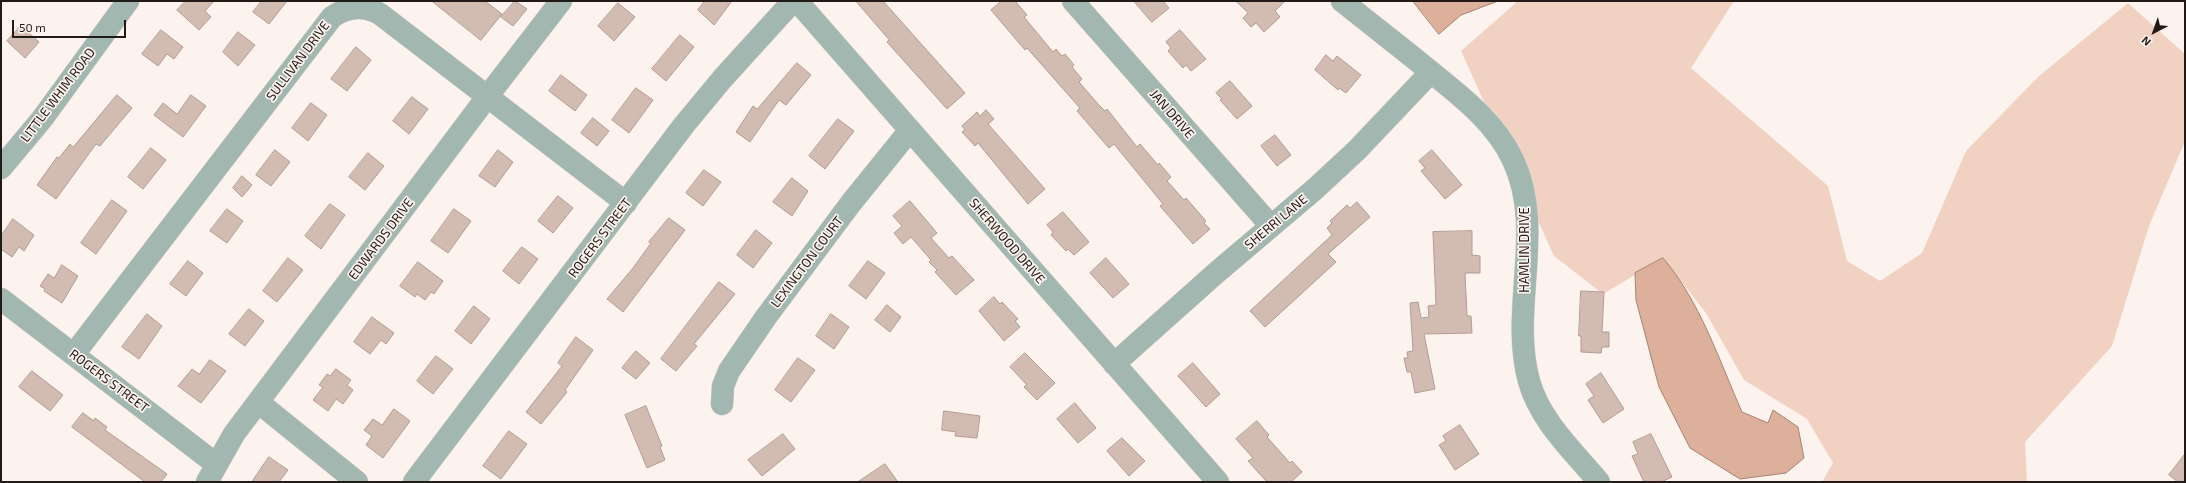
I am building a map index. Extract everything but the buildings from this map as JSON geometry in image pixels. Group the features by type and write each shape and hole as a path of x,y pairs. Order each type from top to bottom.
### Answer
{"street":[{"name":"LITTLE WHIM ROAD","path":"1,168 42,119 128,1"},
{"name":"EDWARDS DRIVE","path":"212,473 258,402 561,1"},
{"name":"ROGERS STREET","path":"414,482 626,203 684,124 723,78 794,1"},
{"name":"SHERWOOD DRIVE","path":"797,1 1218,482"},
{"name":"JAN DRIVE","path":"1073,1 1271,226"},
{"name":"HAMLIN DRIVE","path":"1342,1 1459,95 1485,120 1501,140 1513,160 1521,181 1526,204 1524,335 1525,358 1530,382 1538,403 1550,424 1599,482"},
{"name":"SULLIVAN DRIVE","path":"74,354 332,17 350,8 364,7 380,14 626,203"},
{"name":"SHERRI LANE","path":"1114,364 1357,150 1431,72"},
{"name":"LEXINGTON COURT","path":"722,404 723,386 729,371 766,317 851,203 910,130"},
{"name":"ROGERS STREET","path":"1,299 74,354 212,473"},
{"path":"258,402 357,482"}],"shaded area":[{"path":"1413,1 1498,1 1461,15 1439,34"},
{"path":"1518,1 1734,1 1691,68 1828,186 1847,261 1880,281 1922,253 1966,151 2038,77 2128,3 2185,54 2185,141 2149,226 2112,346 2025,442 2027,482 1822,482 1833,463 1807,419 1744,380 1706,313 1663,258 1603,294 1554,256 1461,51"},
{"path":"1663,258 1688,293 1698,312 1717,352 1742,412 1768,423 1773,410 1798,427 1804,458 1786,473 1740,479 1690,448 1659,387 1636,300 1635,273"}]}
